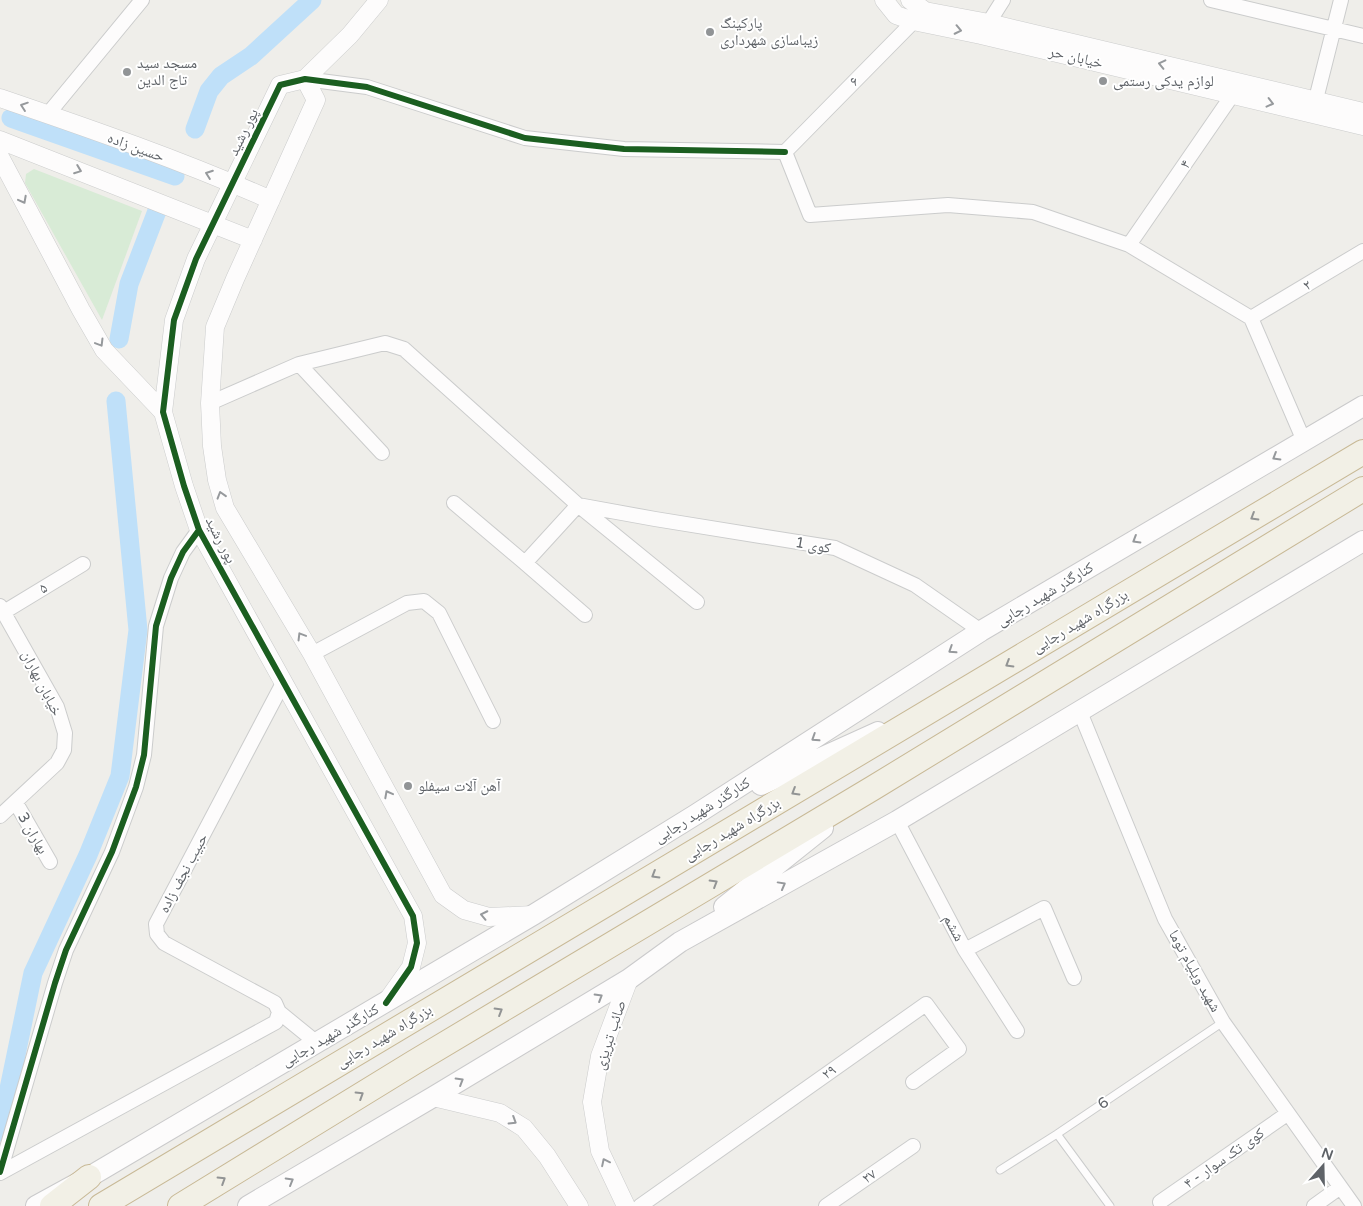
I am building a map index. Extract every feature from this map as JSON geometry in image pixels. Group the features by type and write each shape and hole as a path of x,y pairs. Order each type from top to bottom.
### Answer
{"highway":[{"name":"بزرگراه شهید رجایی","path":"101,1206 1363,452"},
{"path":"180,1206 413,1062 873,788 1354,494"},
{"path":"52,1206 89,1177"}],"main road":[{"name":"کنارگذر شهید رجایی","path":"36,1206 89,1177 533,915 694,815 981,631 1363,406"},
{"path":"680,942 897,821 1363,542"},
{"path":"694,815 952,698"},
{"path":"248,1206 433,1097 628,978 680,942 873,788"}],"street":[{"path":"48,114 142,0"},
{"path":"305,79 350,36 379,0"},
{"name":"خیابان حر","path":"884,0 896,16 919,16 985,29 1314,107 1363,112"},
{"name":"خیابان حر","path":"910,0 919,16"},
{"path":"985,29 1003,0"},
{"path":"1211,0 1363,36"},
{"path":"1314,107 1341,0"},
{"name":"۶","path":"785,152 919,16"},
{"path":"305,79 367,87 525,138 624,149 785,152 810,215 948,205 1033,212 1129,245 1251,318 1304,441"},
{"name":"پور رشید","path":"386,1003 411,968 417,943 413,916 199,530 184,486 163,412 174,320 196,260 280,85 305,79 316,100 235,278 215,327 210,402 212,446 225,508 312,654 443,895 464,910 489,917 533,915"},
{"name":"۴","path":"1129,245 1234,88"},
{"name":"حسین زاده","path":"0,98 232,183 271,200"},
{"name":"خیابان حر","path":"1314,107 1363,126"},
{"path":"0,140 253,240"},
{"path":"0,157 104,350 163,412"},
{"name":"۲","path":"1251,318 1363,251"},
{"path":"210,402 299,364 386,343 404,349 578,505 696,602"},
{"path":"299,364 382,453"},
{"path":"454,503 584,614"},
{"path":"525,563 578,505"},
{"name":"کوی 1","path":"578,505 835,548 915,585 981,631"},
{"path":"0,1172 66,950 112,852 136,787 144,755 156,626 171,578 183,552 199,530"},
{"name":"۵","path":"2,609 83,564"},
{"path":"312,654 407,604 424,601 439,613 493,721"},
{"name":"خیابان بهاران","path":"2,609 57,707 65,733 64,750 57,763 16,803"},
{"name":"حبیب نجف زاده","path":"279,1012 275,1004 164,943 157,934 156,924 284,683"},
{"name":"شهید ویلیام توما","path":"1080,712 1165,919 1223,1022 1339,1188 1354,1206"},
{"path":"0,816 16,803"},
{"name":"بهاران 3","path":"16,803 50,862"},
{"name":"ششم","path":"897,821 965,950 1016,1031"},
{"path":"965,950 1044,908 1074,978"},
{"name":"صائب تبریزی","path":"626,1206 600,1151 592,1102 600,1056 628,978"},
{"name":"۲۹","path":"640,1206 926,1004 958,1049 913,1082"},
{"path":"0,1172 276,1022 279,1012 317,1043"},
{"path":"433,1097 500,1113 524,1128 547,1156 579,1206"},
{"name":"۴ - کوی تک سوار","path":"1160,1202 1288,1114"},
{"name":"۲۷","path":"826,1206 913,1146"},
{"path":"1314,1206 1339,1188"}],"lane":[{"name":"6","path":"1000,1170 1057,1134 1223,1022"},
{"path":"1057,1134 1110,1206"}],"green space":[{"path":"34,169 142,211 102,320 25,183 26,174"}],"waterway":[{"path":"195,129 209,91 221,76 251,56 312,0"},
{"path":"11,118 175,176"},
{"path":"119,339 129,284 157,211"},
{"path":"0,1132 33,973 88,855 120,776 138,630 116,401"}],"cycle path":[{"path":"386,1003 411,967 417,943 413,916 199,530 184,486 163,412 174,320 196,259 280,85 305,79 367,87 525,138 624,149 785,152"},
{"path":"0,1172 66,950 112,852 136,787 144,755 156,626 171,578 183,552 199,530"}],"place":[{"name":"پارکینگ زیباسازی شهرداری","path":"710,32"},
{"name":"مسجد سید تاج الدین","path":"127,72"},
{"name":"لوازم یدکی رستمی","path":"1103,81"},
{"name":"آهن آلات سیفلو","path":"408,786"}]}
